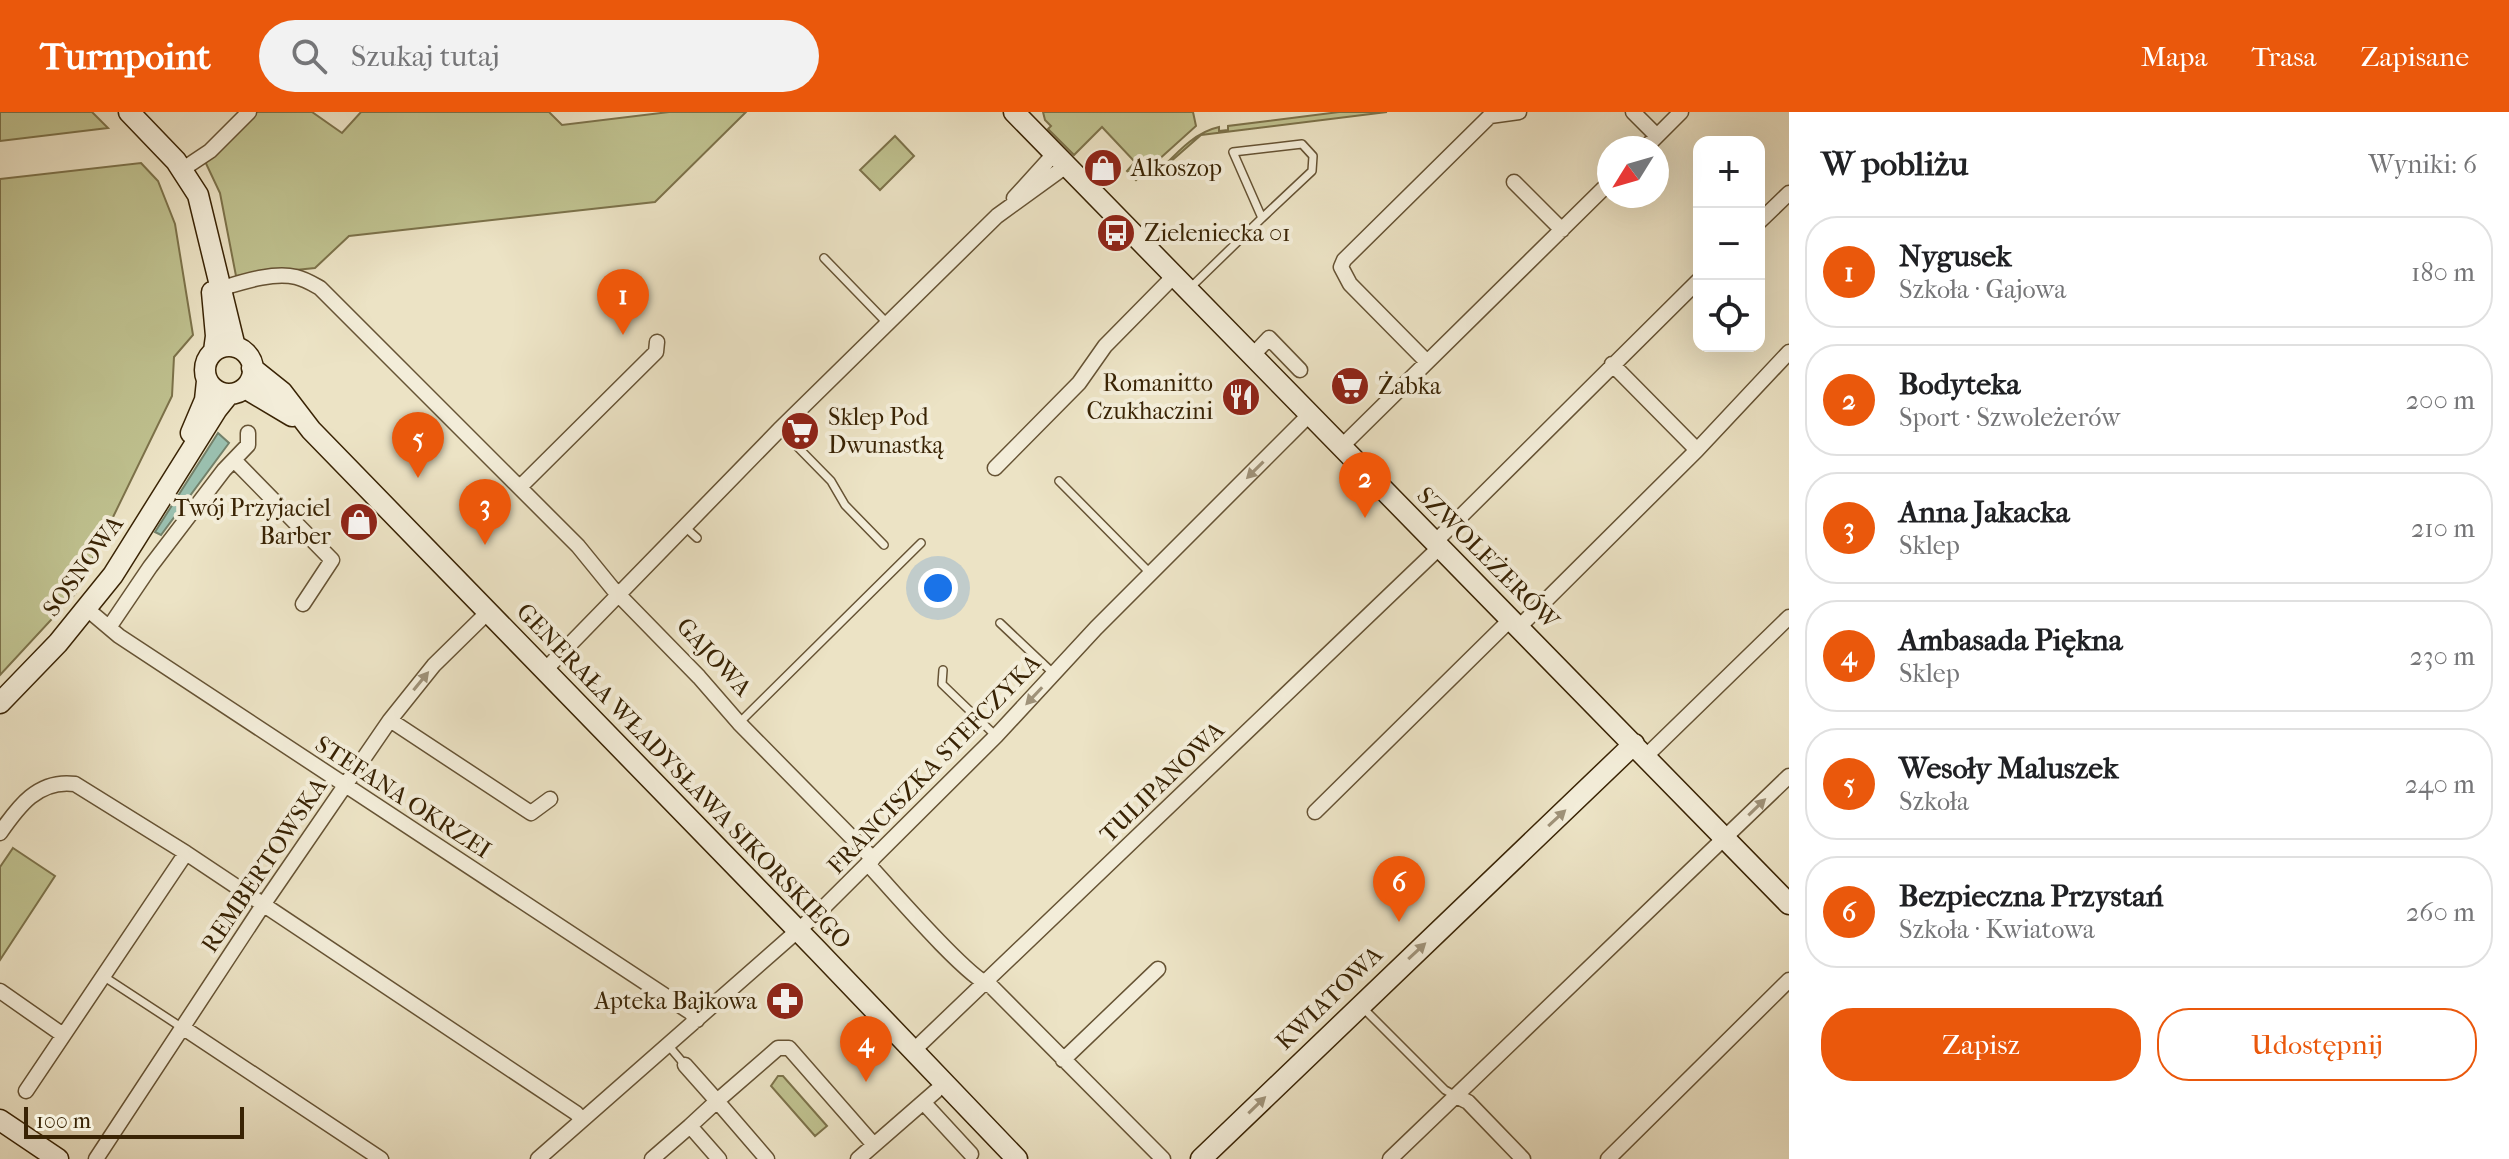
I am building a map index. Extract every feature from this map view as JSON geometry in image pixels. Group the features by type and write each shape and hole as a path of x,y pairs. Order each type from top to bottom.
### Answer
{"street":[{"path":"129,112 183,169 198,195 217,289 235,347"},
{"path":"183,169 210,151 249,112"},
{"path":"1427,362 1350,284 1341,267 1344,260 1490,116 1519,112"},
{"path":"1633,112 1657,136 1681,112"},
{"name":"SZWOLEŻERÓW","path":"1022,115 1060,160 1309,415 1352,440 1437,544 1789,904"},
{"path":"545,670 780,429 888,324 924,295 1008,206 1028,194 1060,160"},
{"path":"1514,182 1562,230"},
{"path":"1765,216 1789,193"},
{"path":"1352,440 1597,195"},
{"name":"GAJOWA","path":"217,289 285,276 296,277 320,288 578,546 618,594 739,723 842,819 862,866 982,983 991,986 1163,1159"},
{"path":"995,468 1079,383 1105,346 1181,283"},
{"name":"TULIPANOWA","path":"914,1050 1550,435 1612,364 1693,286"},
{"path":"214,351 224,346 235,347 249,357 251,379 237,391 213,389 207,381 205,364 214,351 216,336 217,289"},
{"path":"1252,356 1269,338 1300,370"},
{"path":"520,487 612,391 656,352 657,342"},
{"path":"1315,812 1697,450 1789,352"},
{"path":"1612,364 1697,450"},
{"name":"GENERAŁA WŁADYSŁAWA SIKORSKIEGO","path":"252,368 282,392 311,430 914,1050 941,1087 1017,1159"},
{"name":"SOSNOWA","path":"168,488 205,400 207,381"},
{"name":"GENERAŁA WŁADYSŁAWA SIKORSKIEGO","path":"237,391 277,405 311,430"},
{"name":"SOSNOWA","path":"0,703 87,609 139,537 222,401 237,391"},
{"name":"FRANCISZKA STEFCZYKA","path":"538,1159 798,930 996,736 1309,415"},
{"path":"110,626 150,567 248,445 248,433"},
{"path":"234,460 332,560 303,604"},
{"name":"STEFANA OKRZEI","path":"87,609 119,636 690,1012 697,1020"},
{"name":"REMBERTOWSKA","path":"103,1157 182,1027 344,784 434,665 488,612"},
{"name":"KWIATOWA","path":"1201,1159 1360,1004 1789,617"},
{"path":"390,720 531,813 550,799"},
{"path":"1390,1159 1789,776"},
{"path":"0,833 21,802 30,795 66,782 75,784 186,853 576,1113 582,1120"},
{"path":"26,1091 186,853"},
{"path":"1063,1060 1158,969"},
{"path":"1608,1159 1789,980"},
{"path":"0,991 63,1035"},
{"path":"182,1027 381,1159"},
{"path":"652,1159 778,1048 789,1048 874,1145"},
{"path":"685,1065 767,1159"},
{"path":"858,1159 941,1087"},
{"path":"1456,1096 1468,1102 1523,1159"},
{"path":"924,1103 971,1154"},
{"path":"2,1126 58,1159"},
{"path":"690,1126 719,1159"}],"lane":[{"path":"1181,283 1262,218 1312,171 1313,156 1302,144 1233,152 1262,218"},
{"path":"824,258 888,324"},
{"path":"780,429 831,481 845,505 884,545"},
{"path":"1059,481 1152,575"},
{"path":"684,526 697,538"},
{"path":"739,723 921,543"},
{"path":"1000,623 1054,674"},
{"path":"943,670 942,684 996,736"},
{"path":"103,976 182,1027"},
{"path":"1360,1004 1445,1090 1456,1096"},
{"path":"668,1045 685,1065"}],"shaded area":[{"path":"0,112 92,112 108,128 0,141"},
{"path":"252,112 312,112 342,133 361,112 549,112 562,125 669,112 746,112 655,202 349,236 315,268 236,276 220,193 202,155"},
{"path":"1043,112 1193,112 1196,126 1136,180 1127,171 1135,162 1102,127 1074,155 1048,129 1051,126"},
{"path":"1339,112 1387,112 1201,135 1152,178 1182,148 1200,135 1209,130 1219,127 1219,131 1228,130 1228,126"},
{"path":"895,136 914,156 880,190 860,170"},
{"path":"141,163 158,181 175,224 193,335 174,357 172,396 76,593 0,675 0,179"},
{"path":"218,433 229,443 161,535 155,532"},
{"path":"13,848 55,876 0,960 0,867"},
{"path":"778,1076 783,1076 827,1126 815,1136 771,1086"}],"place":[{"name":"Alkoszop","path":"1103,168"},
{"name":"Zieleniecka 01","path":"1116,233"},
{"name":"Nygusek","path":"623,335"},
{"name":"Żabka","path":"1350,386"},
{"name":"Romanitto Czukhaczini","path":"1241,397"},
{"name":"Sklep Pod Dwunastką","path":"800,431"},
{"name":"Wesoły Maluszek","path":"418,478"},
{"name":"Bodyteka","path":"1365,518"},
{"name":"Twój Przyjaciel Barber","path":"359,522"},
{"name":"Anna Jakacka","path":"485,545"},
{"name":"Bezpieczna Przystań","path":"1399,922"},
{"name":"Apteka Bajkowa","path":"785,1001"},
{"name":"Ambasada Piękna","path":"866,1082"}]}
